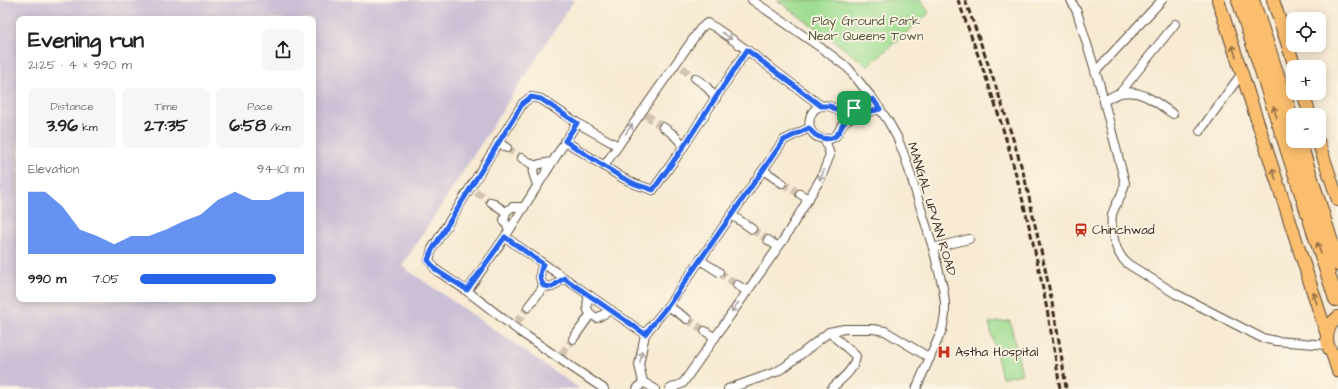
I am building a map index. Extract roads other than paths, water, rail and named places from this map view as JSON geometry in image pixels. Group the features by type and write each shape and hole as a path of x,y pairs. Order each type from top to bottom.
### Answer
{"highway":[{"path":"1239,0 1336,299"},
{"path":"1252,0 1288,108"},
{"path":"1301,148 1338,264"}],"main road":[{"path":"1218,0 1338,371"},
{"path":"1273,0 1293,60"},
{"path":"1320,148 1338,200"},
{"path":"1331,348 1330,326 1338,317"}],"street":[{"name":"MANGAL UPVAN ROAD","path":"752,0 848,68 873,99 897,137 906,160 933,248 943,288 945,315 942,330 916,389"},
{"path":"1071,0 1077,12 1104,101 1125,183 1122,194 1112,214 1112,228 1119,255 1124,261 1176,294 1262,338 1331,348"},
{"path":"1095,72 1162,0"},
{"path":"604,166 679,65 700,29 707,23 747,50 821,106"},
{"path":"1120,93 1174,24"},
{"path":"565,141 621,177 635,184 653,190 684,146 747,50"},
{"path":"1200,131 1242,74"},
{"path":"695,78 716,98"},
{"path":"705,86 721,89"},
{"path":"1104,101 1120,93 1128,92 1147,96 1155,100 1172,114"},
{"path":"604,389 561,356 436,270 428,260 432,250 473,190 498,142 523,103 531,97 541,99 577,123 618,146"},
{"path":"873,99 840,112 830,106 821,106 810,116 809,128 817,137 824,139 832,138 839,133 844,122 849,118 880,109"},
{"path":"467,290 507,234 577,123"},
{"path":"663,127 673,134 684,146"},
{"path":"655,389 643,382 639,365 645,334 668,306 784,140 809,128"},
{"path":"673,134 690,137"},
{"path":"670,389 683,383 778,247 809,199 821,178 830,155 824,139"},
{"path":"498,142 507,148"},
{"path":"522,158 535,166"},
{"path":"535,166 552,162"},
{"path":"535,166 533,173 537,185"},
{"path":"763,170 782,182"},
{"path":"800,194 809,199"},
{"path":"490,202 506,212"},
{"path":"524,207 512,207 506,212 504,220 507,234 543,264 645,334"},
{"path":"732,215 752,229"},
{"path":"933,248 969,239"},
{"path":"768,240 778,247"},
{"path":"700,260 719,272"},
{"path":"543,264 540,274 540,281 544,286 552,287 564,278"},
{"path":"737,285 747,291"},
{"path":"528,307 544,286"},
{"path":"589,295 587,311 590,315 597,318 604,316 611,310"},
{"path":"668,306 687,319"},
{"path":"573,339 590,315"},
{"path":"728,389 761,378 781,369 829,332 844,329 885,331 930,358"},
{"path":"705,331 714,338"},
{"path":"829,332 856,356 855,363 850,371 831,389"},
{"path":"638,389 643,382"}],"tunnel":[{"path":"682,68 695,78"},
{"path":"646,115 663,127"},
{"path":"507,148 522,158"},
{"path":"782,183 800,194"},
{"path":"476,192 491,202"},
{"path":"752,229 768,240"},
{"path":"719,272 737,285"},
{"path":"517,322 528,307"},
{"path":"687,319 705,331"},
{"path":"562,354 573,339"}],"railway":[{"path":"958,0 997,109 1023,201 1047,308 1060,389"},
{"path":"965,0 1003,107 1025,179 1053,307 1066,389"}],"place":[{"name":"Chinchwad","path":"1081,230"},
{"name":"Astha Hospital","path":"944,352"}],"park label":[{"name":"Play Ground Park Near Queens Town","path":"866,28"}]}
